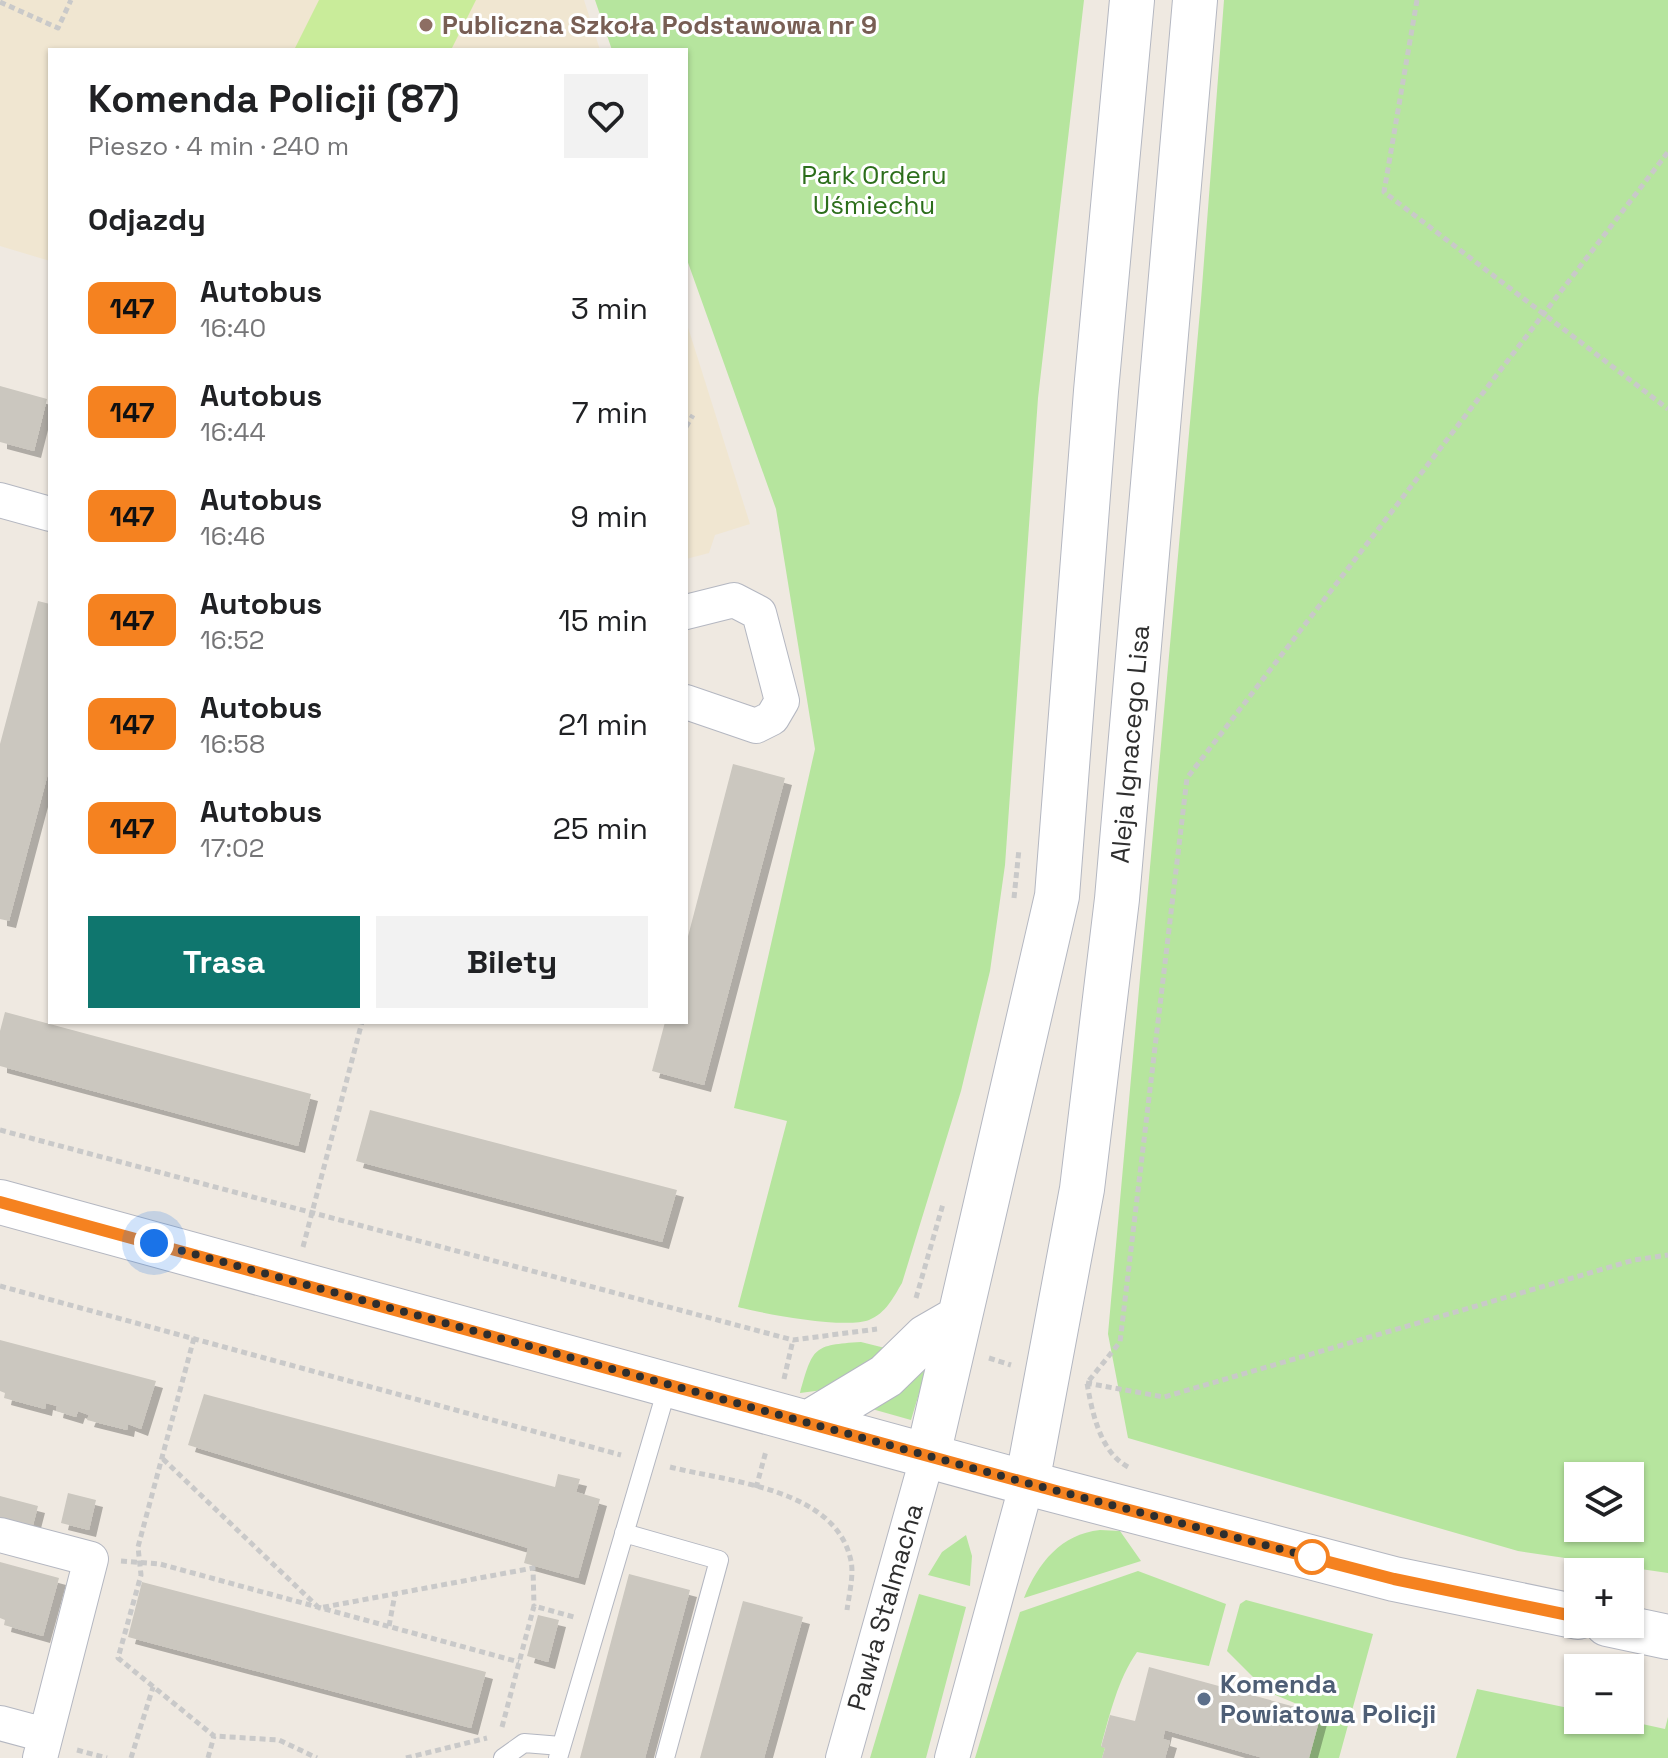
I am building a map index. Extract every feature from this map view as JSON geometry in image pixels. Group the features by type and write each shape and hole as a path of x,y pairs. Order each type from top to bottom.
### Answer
{"street":[{"path":"928,1455 1057,896 1096,391 1132,0"},
{"name":"Aleja Ignacego Lisa","path":"1027,1483 1082,1189 1117,899 1195,0"},
{"path":"0,500 48,513"},
{"path":"688,612 734,600 759,613 782,701 772,718 756,726 688,703"},
{"path":"0,1202 1027,1483 1394,1579 1564,1614"},
{"path":"808,1423 886,1376 926,1337 959,1318"},
{"name":"Pawła Stalmacha","path":"843,1758 928,1455"},
{"path":"952,1758 1027,1483"},
{"path":"0,1535 91,1559 42,1747 0,1723"},
{"path":"1644,1632 1668,1637"}],"lane":[{"path":"503,1758 524,1743 560,1752 668,1385"},
{"path":"624,1533 719,1560 665,1758"}],"path":[{"path":"0,2 58,28 71,0"},
{"path":"1417,0 1384,192 1668,409"},
{"path":"1140,1473 1120,1463 1108,1449 1091,1406 1087,1383 1120,1342 1187,778 1668,152"},
{"path":"688,424 693,415"},
{"path":"1013,912 1020,833"},
{"path":"302,1251 361,1024"},
{"path":"0,1130 793,1340 883,1328"},
{"path":"912,1304 919,1292 947,1189"},
{"path":"1087,1383 1164,1397 1634,1260 1668,1255"},
{"path":"0,1286 645,1461 776,1493 814,1507 838,1531 852,1563 846,1622"},
{"path":"194,1338 138,1547 141,1575 118,1658 214,1736 279,1740 317,1758"},
{"path":"984,1357 1026,1369"},
{"path":"163,1459 319,1608"},
{"path":"91,1559 160,1564 519,1662"},
{"path":"319,1608 533,1568 534,1606 500,1735 406,1758"},
{"path":"389,1626 395,1594"},
{"path":"534,1606 598,1623"},
{"path":"131,1758 153,1687"},
{"path":"208,1758 214,1736"}],"shaded area":[{"path":"0,0 584,0 599,48 48,48 48,260 0,246"},
{"path":"688,327 750,524 715,535 709,553 688,558"}],"green space":[{"path":"319,0 476,0 452,48 295,48"},
{"name":"Park Orderu Uśmiechu","path":"595,0 1084,0 1038,398 1005,865 990,971 961,1091 902,1283 885,1309 869,1320 824,1322 738,1307 787,1121 734,1108 815,749 776,509 688,263 688,48 611,48"},
{"path":"1224,0 1668,0 1668,1573 1644,1569 1644,1558 1566,1558 1518,1551 1128,1438 1108,1334 1201,300"},
{"path":"861,1342 889,1349 823,1390 800,1393 808,1366 817,1351 833,1345"},
{"path":"924,1364 926,1370 911,1420 872,1409"},
{"path":"1100,1530 1120,1531 1141,1561 1024,1598 1036,1573 1053,1552 1074,1537"},
{"path":"966,1535 972,1556 970,1586 928,1575 942,1552"},
{"path":"1138,1571 1226,1604 1209,1666 1137,1652 1115,1697 1101,1746 1105,1748 1102,1758 975,1758 1020,1612"},
{"path":"919,1594 966,1607 926,1758 870,1758"},
{"path":"1246,1600 1373,1634 1339,1758 1309,1758 1321,1714 1268,1692 1227,1651 1240,1604"},
{"path":"1477,1689 1564,1707 1564,1734 1644,1734 1644,1724 1665,1729 1668,1717 1668,1758 1456,1758"}],"building":[{"path":"0,386 47,399 34,451 0,442"},
{"path":"38,601 48,604 48,774 9,921 0,919 0,744"},
{"path":"733,764 785,778 704,1085 652,1071 664,1024 688,1024 688,936"},
{"path":"5,1012 311,1094 298,1146 0,1066 0,1031"},
{"path":"370,1110 677,1190 662,1242 356,1161"},
{"path":"0,1340 156,1381 141,1429 128,1424 127,1430 87,1420 89,1415 78,1411 76,1417 56,1411 57,1406 46,1403 45,1409 4,1398 5,1393 0,1391"},
{"path":"204,1394 555,1487 558,1474 580,1479 576,1492 600,1499 578,1578 524,1563 528,1548 188,1445"},
{"path":"68,1493 96,1500 89,1530 61,1523"},
{"path":"0,1496 38,1506 32,1529 0,1520"},
{"path":"0,1562 59,1578 43,1636 4,1625 5,1620 0,1618"},
{"path":"629,1574 690,1590 645,1758 580,1758"},
{"path":"142,1582 486,1672 471,1728 128,1637"},
{"path":"743,1601 803,1617 764,1758 700,1758"},
{"path":"538,1615 559,1620 548,1662 527,1656"},
{"name":"Komenda Powiatowa Policji","path":"1149,1667 1321,1714 1309,1758 1263,1758 1165,1730 1163,1739 1170,1741 1165,1758 1102,1758 1105,1748 1101,1747 1110,1715 1135,1721"}],"bus line":[{"name":"147","path":"0,1202 1056,1491 1394,1579 1564,1614"}],"place":[{"name":"Publiczna Szkoła Podstawowa nr 9","path":"426,25"},
{"name":"Komenda Powiatowa Policji","path":"1204,1699"}],"route":[{"path":"154,1243 1027,1483 1315,1558 1312,1557"}]}
